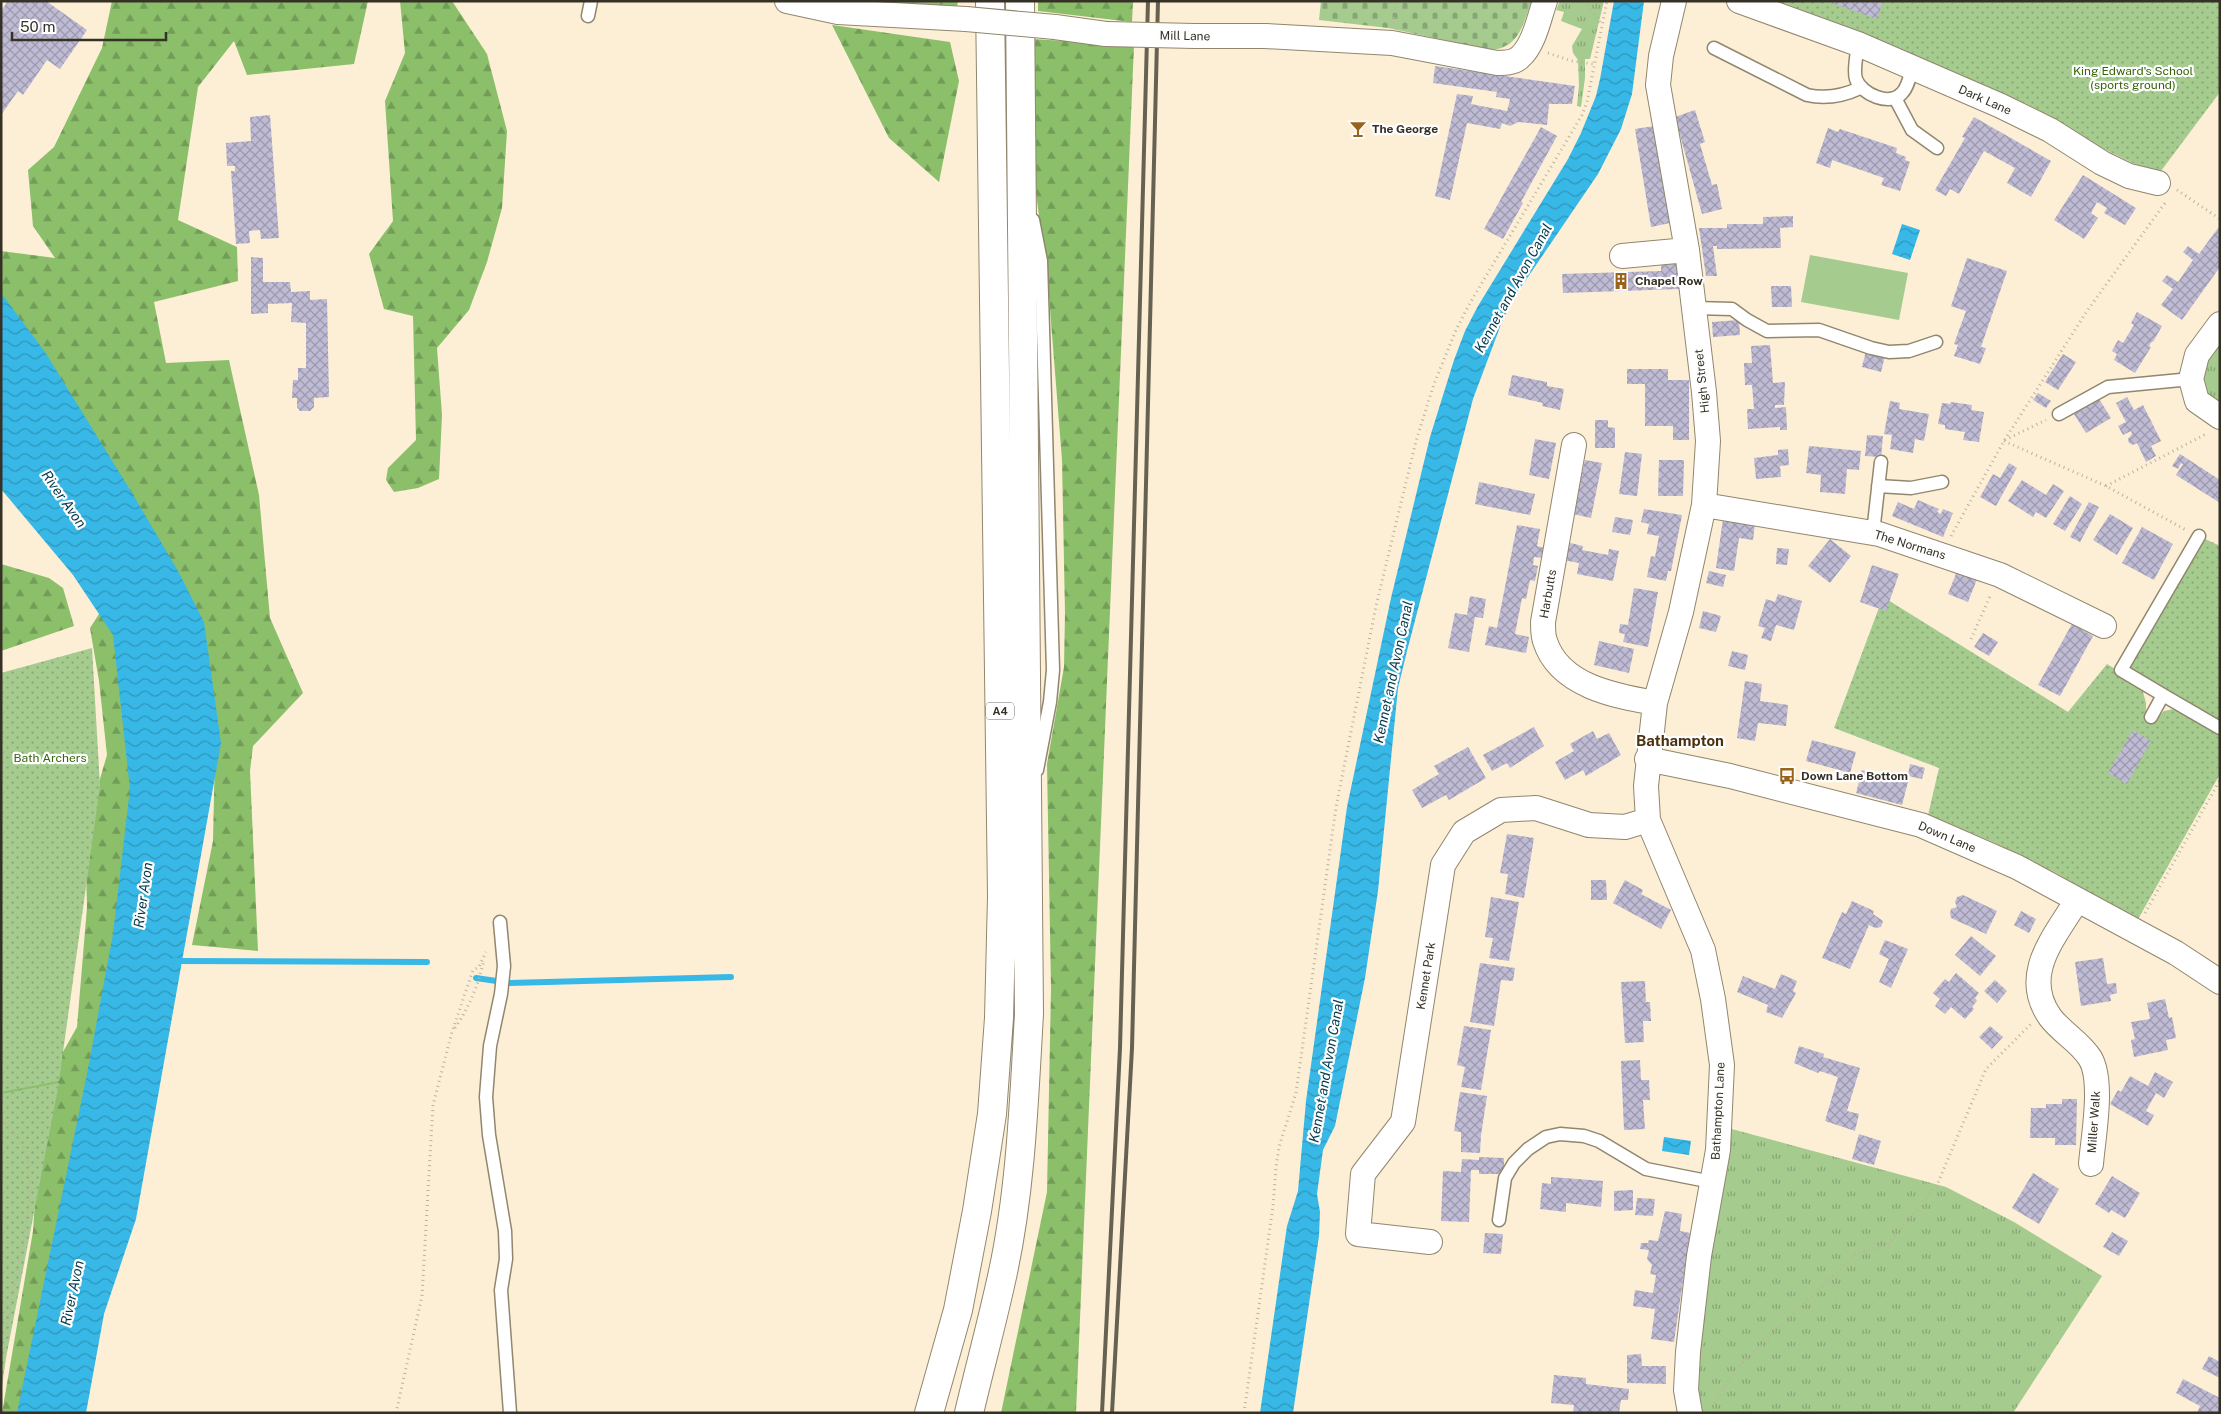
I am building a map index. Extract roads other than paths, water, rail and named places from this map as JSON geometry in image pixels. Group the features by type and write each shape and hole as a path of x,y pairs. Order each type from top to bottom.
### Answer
{"highway":[{"name":"A4","path":"930,1413 958,1310 977,1211 992,1114 999,1018 1002,896 990,1"},
{"name":"A4","path":"969,1413 1003,1271 1012,1212 1024,1112 1029,1014 1029,808 1020,1"}],"street":[{"name":"Mill Lane","path":"787,1 838,12 966,19 1055,27 1106,34 1265,36 1392,43 1497,63 1511,62 1520,57 1528,46 1545,1"},
{"name":"High Street","path":"1647,759 1655,703 1681,612 1704,506 1708,441 1687,250 1658,85 1661,56 1674,1"},
{"name":"Dark Lane","path":"1739,1 1858,44 2001,106 2050,130 2102,163 2129,176 2167,186"},
{"path":"1622,256 1687,250"},
{"path":"2215,424 2197,401 2191,379 2198,355 2220,324"},
{"name":"Harbutts","path":"1574,445 1543,622 1544,641 1554,660 1580,682 1612,695 1655,703"},
{"name":"The Normans","path":"1704,506 1873,534 1941,554 2000,575 2104,626"},
{"name":"Bathampton Lane","path":"1647,759 1648,820 1703,950 1713,999 1722,1065 1718,1150 1700,1256 1688,1352 1686,1390 1690,1413"},
{"name":"Down Lane","path":"1647,759 1730,776 1920,824 2017,867 2176,953 2220,982"},
{"name":"Kennet Park","path":"1430,1242 1358,1234 1363,1174 1403,1122 1443,865 1464,832 1501,810 1536,808 1589,825 1625,827 1648,820"},
{"name":"Miller Walk","path":"2078,900 2041,959 2038,989 2051,1018 2090,1059 2098,1090 2091,1164"}],"lane":[{"path":"588,16 591,1"},
{"path":"1858,44 1856,78 1860,88 1867,93 1888,99 1895,98 1902,93 1907,85 1912,68"},
{"path":"1714,48 1806,95 1831,97 1848,94 1860,88"},
{"path":"1895,98 1912,130 1937,148"},
{"path":"1694,308 1732,309 1746,320 1768,331 1820,330 1864,346 1889,352 1909,351 1936,342"},
{"path":"2059,414 2108,388 2191,379"},
{"path":"1873,534 1881,462"},
{"path":"1878,486 1910,488 1942,482"},
{"path":"2199,536 2121,670 2220,728"},
{"path":"2151,717 2163,695"},
{"path":"500,922 504,966 501,994 490,1046 486,1097 489,1135 505,1231 506,1259 501,1290 510,1413"},
{"path":"1499,1220 1505,1178 1514,1164 1528,1148 1546,1137 1560,1134 1584,1136 1599,1141 1646,1169 1712,1182"}],"water":[{"name":"Kennet and Avon Canal","path":"1614,1 1644,1 1632,94 1621,129 1598,174 1517,293 1503,319 1473,399 1407,651 1398,688 1378,891 1365,978 1335,1126 1323,1150 1317,1194 1320,1212 1319,1236 1293,1413 1260,1413 1287,1226 1298,1191 1306,1101 1347,807 1391,598 1430,437 1465,331 1478,306 1568,159 1581,133 1596,96"},
{"path":"1902,224 1920,230 1910,260 1892,254"},
{"name":"River Avon","path":"1,293 45,352 132,493 178,571 204,622 221,743 136,1219 104,1314 86,1413 17,1413 87,1074 113,934 130,789 113,635 73,575 1,489"},
{"path":"1664,1137 1691,1141 1689,1155 1662,1151"}],"waterway":[{"path":"174,961 427,962"},
{"path":"476,978 510,983 731,977"}],"railway":[{"path":"1102,1413 1120,1048 1148,1"},
{"path":"1112,1413 1132,1048 1158,1"}],"place":[{"name":"The George","path":"1358,129"},
{"name":"Chapel Row","path":"1621,281"},
{"name":"Down Lane Bottom","path":"1787,776"}],"district":[{"name":"Bathampton","path":"1680,740"}],"park label":[{"name":"King Edward's School (sports ground)","path":"2133,78"},
{"name":"Bath Archers","path":"50,758"}]}
